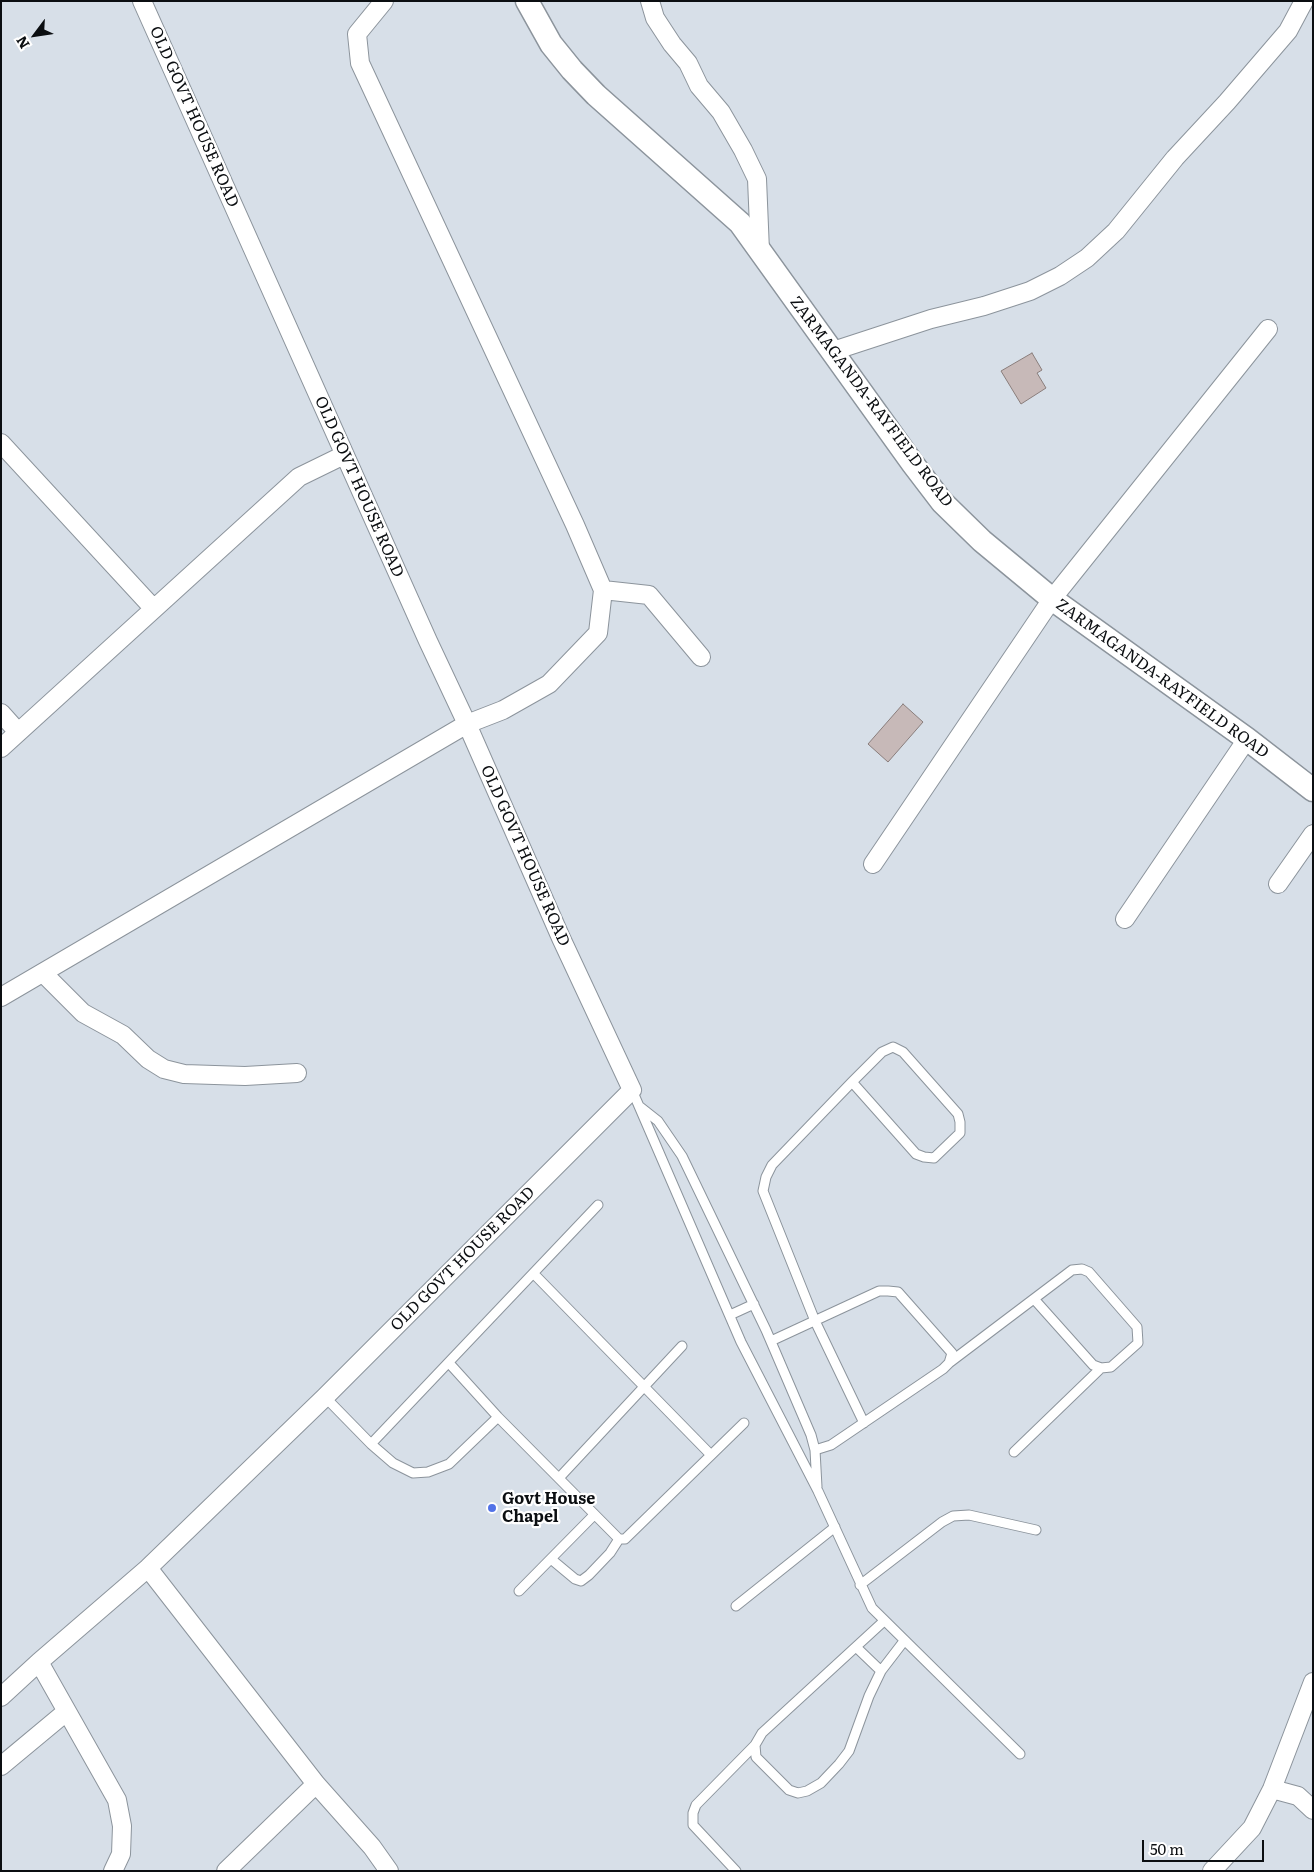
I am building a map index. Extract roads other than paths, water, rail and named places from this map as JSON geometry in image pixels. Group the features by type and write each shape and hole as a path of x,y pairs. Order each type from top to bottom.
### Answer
{"street":[{"name":"OLD GOVT HOUSE ROAD","path":"1,1697 148,1568 634,1097 142,1"},
{"path":"1,997 467,724 503,710 548,684 598,633 603,590 575,524 360,63 357,34 384,1"},
{"name":"ZARMAGANDA-RAYFIELD ROAD","path":"527,1 551,44 572,70 596,95 740,223 942,502 982,541 1052,599 1247,739 1313,790"},
{"path":"650,1 655,18 672,44 688,63 699,86 721,112 757,179 760,251"},
{"path":"833,352 931,319 1030,292 1060,276 1087,258 1116,231 1175,158 1227,102 1288,31 1304,1"},
{"path":"873,864 1052,599 1268,329"},
{"path":"1,443 154,609"},
{"path":"1,748 299,478 344,454"},
{"path":"603,590 649,595 701,657"},
{"path":"1,713 18,732"},
{"path":"1126,919 1247,739"},
{"path":"1278,884 1313,834"},
{"path":"43,973 83,1013 123,1034 148,1059 164,1069 184,1074 236,1076 297,1073"},
{"path":"148,1568 316,1784 372,1847 389,1871"},
{"path":"39,1662 117,1800 122,1835 121,1854 114,1871"},
{"path":"1212,1871 1252,1828 1272,1789 1313,1682"},
{"path":"1,1766 66,1712"},
{"path":"226,1871 316,1784"},
{"path":"1272,1789 1298,1796 1313,1810"}],"lane":[{"path":"852,1082 916,1154 934,1158 960,1133 958,1114 903,1052 893,1047 882,1052 852,1082 772,1166 766,1177 763,1191 815,1321 864,1423"},
{"path":"634,1097 658,1122 682,1156 754,1304 811,1435 815,1450 818,1491"},
{"path":"634,1097 741,1342 818,1491 872,1608 1020,1754"},
{"path":"371,1444 598,1205"},
{"path":"815,1450 831,1445 944,1369 949,1363 1034,1298 1072,1270 1082,1269 1089,1272 1136,1327 1138,1343 1111,1367 1101,1368 1093,1365 1034,1298"},
{"path":"534,1274 643,1388 710,1454"},
{"path":"771,1341 879,1291 898,1292 952,1353 949,1363"},
{"path":"730,1315 754,1304"},
{"path":"559,1478 682,1346"},
{"path":"449,1363 498,1417 619,1539 625,1539 710,1454 744,1423"},
{"path":"1014,1452 1101,1368"},
{"path":"325,1396 371,1444 393,1463 413,1473 428,1472 449,1464 498,1417"},
{"path":"519,1591 594,1515"},
{"path":"860,1585 942,1522 953,1516 969,1515 1036,1530"},
{"path":"736,1606 835,1527"},
{"path":"551,1559 574,1579 581,1581 610,1553 619,1539"},
{"path":"736,1871 693,1825 693,1813 696,1805 754,1745 762,1733 884,1621"},
{"path":"754,1745 756,1757 789,1790 798,1793 807,1791 821,1783 839,1764 848,1750 881,1671 904,1641"},
{"path":"856,1647 881,1671"}],"place":[{"name":"Govt House Chapel","path":"492,1508"}]}
